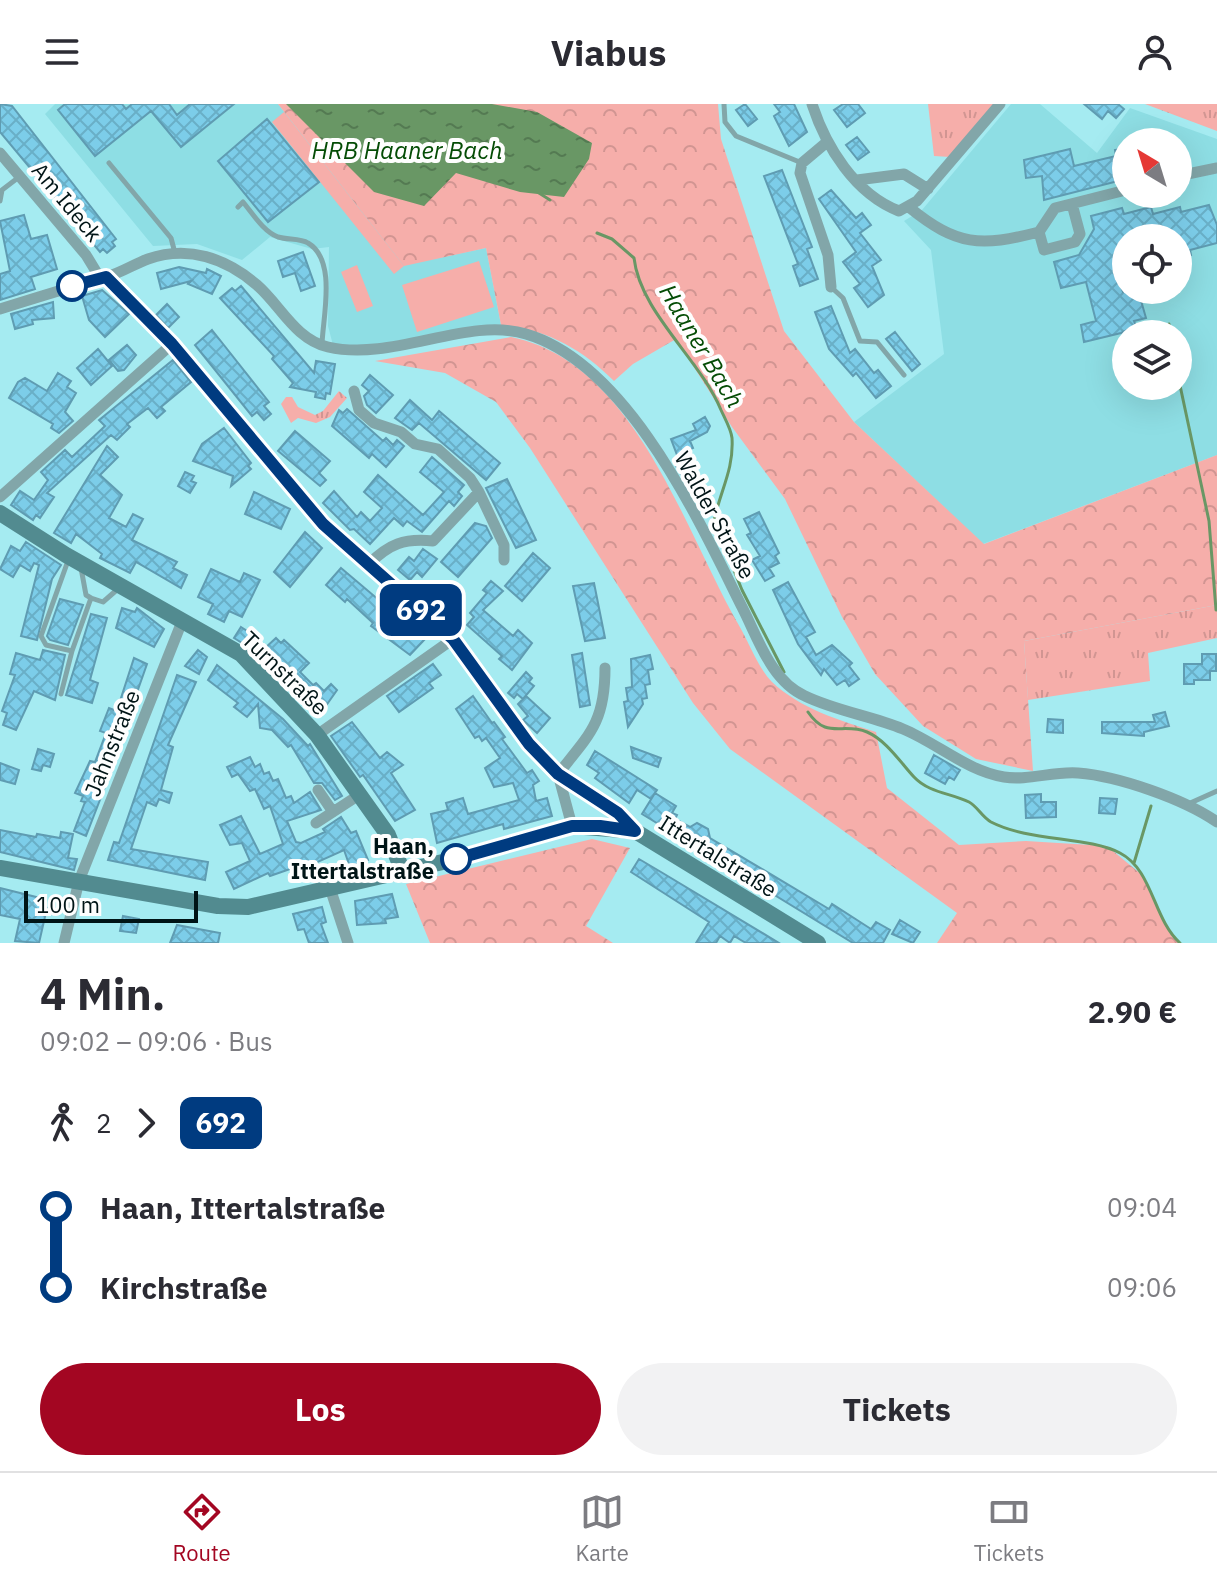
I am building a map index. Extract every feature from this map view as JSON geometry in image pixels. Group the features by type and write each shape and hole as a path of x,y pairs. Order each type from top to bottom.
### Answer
{"main road":[{"name":"Turnstraße","path":"0,513 75,560 241,654 317,735 395,848 403,872"},
{"name":"Ittertalstraße","path":"0,868 236,907 260,905 403,872 572,826 600,826 635,831 818,943"}],"street":[{"path":"812,104 827,142 839,162 887,206 899,211 910,208 928,189 1000,104"},
{"path":"827,142 802,163 801,182 828,255 831,287"},
{"name":"Am Ideck","path":"0,153 103,277 172,344 299,497 453,639 529,744 558,774"},
{"path":"1192,173 1217,168"},
{"path":"857,180 904,174 928,189"},
{"path":"910,208 939,231 960,240 1013,238 1039,232 1055,208 1112,194"},
{"path":"1039,232 1044,250 1075,242 1080,234 1072,204"},
{"name":"Walder Straße","path":"0,309 175,253 211,257 243,273 265,292 300,333 322,346 358,352 497,330 524,333 565,352 592,373 654,447 687,498 772,667 802,696 904,729 976,768 1001,777 1077,773 1187,804 1217,822"},
{"path":"0,497 172,344"},
{"path":"354,391 359,410 374,423 401,432 415,444 438,449 470,478 504,545 504,560"},
{"path":"369,564 387,546 410,539 433,541 479,492"},
{"name":"Jahnstraße","path":"64,943 79,881 183,619"},
{"path":"317,735 453,639"},
{"path":"572,826 558,774 589,735 605,703 605,668"},
{"path":"318,790 333,812"},
{"path":"316,823 359,795"},
{"path":"330,888 348,943"}],"lane":[{"path":"724,104 725,122 736,136 802,163"},
{"path":"109,163 171,238 175,253"},
{"path":"0,201 2,190 20,176"},
{"path":"238,207 243,202 263,227 277,236 307,242 319,252 325,269 322,346"},
{"path":"831,287 843,298 860,341 877,342 904,375"},
{"path":"75,560 86,595 91,598 103,602 121,585"},
{"path":"72,651 46,645 41,636 75,560"},
{"path":"61,694 91,598"},
{"path":"558,774 618,813 635,831"},
{"path":"1187,804 1217,791"}],"shaded area":[{"path":"55,104 278,104 404,265 486,248 501,325 374,346 333,345 328,326 329,247 312,249 270,237 242,260 197,244 153,246 45,114"},
{"path":"1011,104 1040,104 1097,153 1112,133 1112,208 1192,208 1192,130 1217,139 1217,455 983,544 854,422 944,354 931,250 904,221 922,210"},
{"path":"1130,108 1186,128 1115,128"}],"green space":[{"path":"278,104 718,104 721,139 784,331 854,422 984,544 1217,455 1217,605 1024,641 1033,771 976,759 923,726 875,674 842,617 785,499 732,427 676,339 633,364 614,381 589,359 562,342 533,331 501,325 486,248 404,266"},
{"path":"928,104 995,104 950,157 934,156"},
{"path":"1145,104 1217,104 1217,131"},
{"path":"284,112 404,266 394,274 272,122"},
{"path":"479,261 494,307 417,332 402,285"},
{"path":"357,265 373,306 357,312 341,272"},
{"path":"511,337 554,353 592,380 624,415 677,501 763,670 772,682 795,700 834,718 876,732 887,788 959,845 1026,841 1107,846 1142,875 1163,921 1179,943 937,943 957,913 730,749 693,703 530,448 496,402 445,373 375,361"},
{"path":"339,391 347,398 330,417 316,423 298,418 291,423 281,404 286,397 292,397 298,407 315,415 323,411"},
{"path":"1217,605 1217,638 1148,653 1150,681 1028,700 1024,641"},
{"path":"592,839 630,848 586,926 613,943 430,943 406,884"}],"water":[{"name":"HRB Haaner Bach","path":"286,104 492,104 537,112 592,143 589,159 564,197 520,192 456,173 424,206 374,192"}],"building":[{"path":"0,104 12,106 116,239 112,242 115,246 107,253 103,249 100,252 0,132"},
{"path":"65,104 122,104 126,109 132,104 169,104 177,115 190,104 234,104 181,147 151,111 95,156 58,110"},
{"path":"745,104 757,119 748,126 736,110"},
{"path":"774,104 794,104 807,132 789,146 774,116 780,112"},
{"path":"843,104 858,104 865,113 847,127 834,110"},
{"path":"1084,104 1118,104 1124,109 1116,118 1108,111 1102,119"},
{"path":"267,119 319,182 268,222 218,161"},
{"path":"857,137 869,152 858,160 846,145"},
{"path":"1070,149 1074,166 1112,157 1112,183 1044,200 1042,176 1026,178 1024,160"},
{"path":"782,170 812,247 807,249 818,279 800,286 793,266 798,264 764,176"},
{"path":"831,190 856,218 862,213 871,225 860,233 881,260 872,266 884,295 868,307 854,288 860,284 843,262 856,252 819,199"},
{"path":"1209,205 1217,225 1217,243 1192,249 1192,224 1112,224 1112,304 1142,304 1146,318 1112,320 1112,335 1084,342 1081,325 1096,321 1086,282 1061,288 1054,262 1079,255 1094,229 1091,216 1122,208 1124,214 1147,208 1151,208 1153,214 1176,208 1180,208 1181,212"},
{"path":"24,215 31,239 47,235 57,269 31,277 35,289 0,300 0,274 10,271 0,221"},
{"path":"303,252 315,286 301,291 295,273 283,277 278,261"},
{"path":"179,267 206,273 207,269 221,276 212,294 188,284 191,281 161,289 157,273"},
{"path":"241,286 314,373 316,361 335,364 330,394 326,393 325,399 315,397 316,392 290,387 293,383 272,359 274,356 220,298 232,288 235,291"},
{"path":"102,290 129,314 105,337 89,320 82,296"},
{"path":"53,302 54,318 32,320 33,324 15,329 11,314"},
{"path":"167,304 179,317 168,328 156,315"},
{"path":"831,306 850,353 855,349 874,373 878,370 891,386 876,398 856,373 853,376 829,349 815,312"},
{"path":"212,330 269,402 264,406 271,414 264,420 257,412 252,416 195,345"},
{"path":"895,332 920,364 912,371 886,339"},
{"path":"127,345 136,355 124,370 118,371 109,360"},
{"path":"98,349 112,366 91,385 77,368"},
{"path":"173,360 191,382 161,407 165,411 157,418 148,408 127,424 130,427 117,440 111,435 47,493 54,497 40,518 36,515 33,520 11,505 20,491 34,500 48,480 41,472 65,450 72,457 105,426 99,420"},
{"path":"58,373 71,381 67,387 76,393 65,412 73,421 59,433 51,428 53,424 9,398 18,382 25,378 47,391"},
{"path":"370,375 393,395 376,413 367,405 364,396 369,391 362,385"},
{"path":"410,400 432,420 439,411 500,463 486,480 419,423 412,430 395,418"},
{"path":"347,409 383,441 386,438 393,445 397,440 404,446 386,467 372,454 369,458 332,426 339,410 343,413"},
{"path":"705,417 710,426 707,432 690,441 693,448 683,452 694,469 683,477 676,466 680,463 671,439 696,430 693,424"},
{"path":"224,428 251,463 248,466 251,469 231,486 233,476 193,461 202,444"},
{"path":"295,431 330,461 319,473 326,480 320,486 278,451"},
{"path":"107,446 118,457 100,475 122,495 109,518 126,527 133,514 143,519 132,540 177,562 173,568 187,575 181,588 136,562 130,573 100,558 102,554 76,534 71,543 54,533"},
{"path":"432,457 464,485 458,492 462,496 454,506 449,501 422,532 407,521 403,526 394,518 370,544 354,529 350,530 323,503 334,491 357,517 361,512 370,521 382,508 364,492 378,475 423,515 444,492 420,472"},
{"path":"185,472 194,476 191,481 196,483 190,493 178,486"},
{"path":"507,479 536,540 516,548 486,488"},
{"path":"254,492 290,509 281,529 245,514"},
{"path":"759,512 779,553 775,556 779,563 769,568 774,576 765,581 752,560 760,556 747,535 751,533 744,519"},
{"path":"475,523 486,526 492,538 458,577 441,562"},
{"path":"305,532 322,548 290,587 274,572"},
{"path":"26,542 61,565 52,579 37,640 21,636 39,565 34,563 30,571 20,565 13,577 0,569 11,546 20,551"},
{"path":"423,549 437,559 422,577 417,572 410,580 398,570 409,557 414,561"},
{"path":"533,553 550,568 522,601 505,586"},
{"path":"341,568 425,639 410,655 371,626 373,623 347,599 345,602 326,585"},
{"path":"211,569 240,582 244,573 260,580 242,617 229,611 224,622 208,614 213,604 198,597"},
{"path":"491,581 503,591 483,610 513,636 518,630 532,643 512,670 499,659 502,656 467,625 474,617 470,613 487,593 483,590"},
{"path":"788,582 815,632 806,637 816,655 832,645 852,663 849,666 859,679 849,686 845,680 837,685 824,669 821,675 798,644 773,590"},
{"path":"594,583 605,638 585,641 573,586"},
{"path":"60,599 83,605 68,645 50,640 47,636"},
{"path":"122,608 135,612 137,608 164,629 154,647 116,628"},
{"path":"91,614 107,618 90,680 98,683 92,703 66,695"},
{"path":"241,627 258,638 252,649 234,638"},
{"path":"276,638 281,643 284,640 309,663 300,672 313,685 316,683 324,691 331,684 337,690 323,710 264,649"},
{"path":"43,650 65,655 55,700 34,691 16,730 3,725 7,713 2,711 15,675 10,674 16,653 40,660"},
{"path":"198,650 207,657 199,674 185,666"},
{"path":"582,653 590,705 580,707 572,655"},
{"path":"1202,654 1216,654 1216,671 1210,671 1210,680 1194,680 1194,684 1184,684 1184,664 1202,664"},
{"path":"650,655 653,669 648,670 650,684 645,685 647,698 642,699 643,704 628,727 624,702 628,701 626,688 632,687 631,659"},
{"path":"134,658 147,664 129,715 132,717 86,836 74,831 85,802 81,801 83,796 75,793 90,761 95,762 106,733 100,731 109,708 114,710 120,701"},
{"path":"433,664 441,675 429,683 433,688 399,712 387,696"},
{"path":"217,665 283,719 308,746 310,744 342,796 335,800 322,783 314,783 291,745 288,747 272,730 260,728 258,704 247,717 234,707 238,703 208,680"},
{"path":"526,672 534,686 523,699 517,694 514,698 508,693"},
{"path":"177,675 196,682 168,745 173,747 161,790 172,793 169,803 159,799 156,806 147,802 131,849 208,862 205,880 108,860 114,842 119,843"},
{"path":"473,696 505,737 502,739 527,773 532,770 539,781 533,785 536,801 547,798 552,816 504,829 503,824 437,843 431,814 448,810 446,803 463,798 468,814 519,800 513,783 494,787 485,768 500,758 486,738 482,741 479,736 475,738 456,709"},
{"path":"526,696 550,718 537,733 523,720 528,716 518,704"},
{"path":"1165,712 1169,726 1144,732 1144,736 1102,733 1102,722 1155,722 1153,715"},
{"path":"1048,719 1063,720 1063,733 1047,732"},
{"path":"352,722 380,758 387,752 403,765 391,773 415,810 395,821 363,775 360,777 331,736"},
{"path":"631,747 661,758 658,767 633,758"},
{"path":"38,749 54,754 50,767 43,765 41,771 32,769"},
{"path":"595,751 657,790 651,799 637,790 629,803 595,778 599,773 587,765"},
{"path":"934,755 960,770 954,780 949,777 945,784 925,773"},
{"path":"250,757 255,767 260,764 264,774 269,772 273,781 278,779 286,798 291,796 294,803 310,792 321,810 287,821 296,842 301,843 325,832 323,829 341,817 351,833 356,831 368,860 350,867 344,850 311,865 310,862 270,876 268,873 234,889 226,872 250,861 242,843 230,845 220,825 241,816 260,854 283,844 270,806 264,809 255,789 250,791 238,774 232,777 227,767"},
{"path":"0,763 19,770 15,784 0,780"},
{"path":"655,793 676,806 672,813 677,815 675,819 690,827 697,823 708,829 710,838 829,909 832,904 871,929 876,922 890,930 883,943 853,943 642,814"},
{"path":"1041,794 1041,802 1056,802 1056,817 1026,818 1025,795"},
{"path":"1100,798 1117,799 1115,814 1099,813"},
{"path":"0,830 36,837 37,834 60,838 61,832 73,834 68,858 77,859 74,870 0,852"},
{"path":"639,859 779,943 746,943 734,936 730,943 720,936 716,943 696,943 709,922 631,872"},
{"path":"0,888 40,898 47,908 39,943 15,941 20,919 0,915"},
{"path":"392,894 398,917 385,919 386,923 357,925 355,901"},
{"path":"322,907 326,922 321,924 328,943 309,943 304,929 298,930 293,914"},
{"path":"123,916 139,919 136,933 120,931"},
{"path":"900,920 920,932 913,943 892,934"},
{"path":"177,925 220,933 218,943 170,943"}],"waterway":[{"name":"Haaner Bach","path":"539,193 550,200"},
{"name":"Haaner Bach","path":"597,233 612,239 634,258 647,297 699,372 728,424 732,438 731,460 714,521 742,590 784,672"},
{"path":"1183,400 1209,521 1216,610"},
{"name":"Haaner Bach","path":"808,712 822,726 858,729 874,736 920,782 933,790 969,802 991,822 1023,833 1091,844 1120,853 1140,871 1164,921 1180,943"},
{"path":"1134,863 1151,806"}],"bus line":[{"name":"692","path":"72,286 106,277 172,344 323,524 453,639 529,744 558,774 618,813 635,831 572,826 456,859"}],"place":[{"name":"Haan, Ittertalstraße","path":"456,859"}]}
